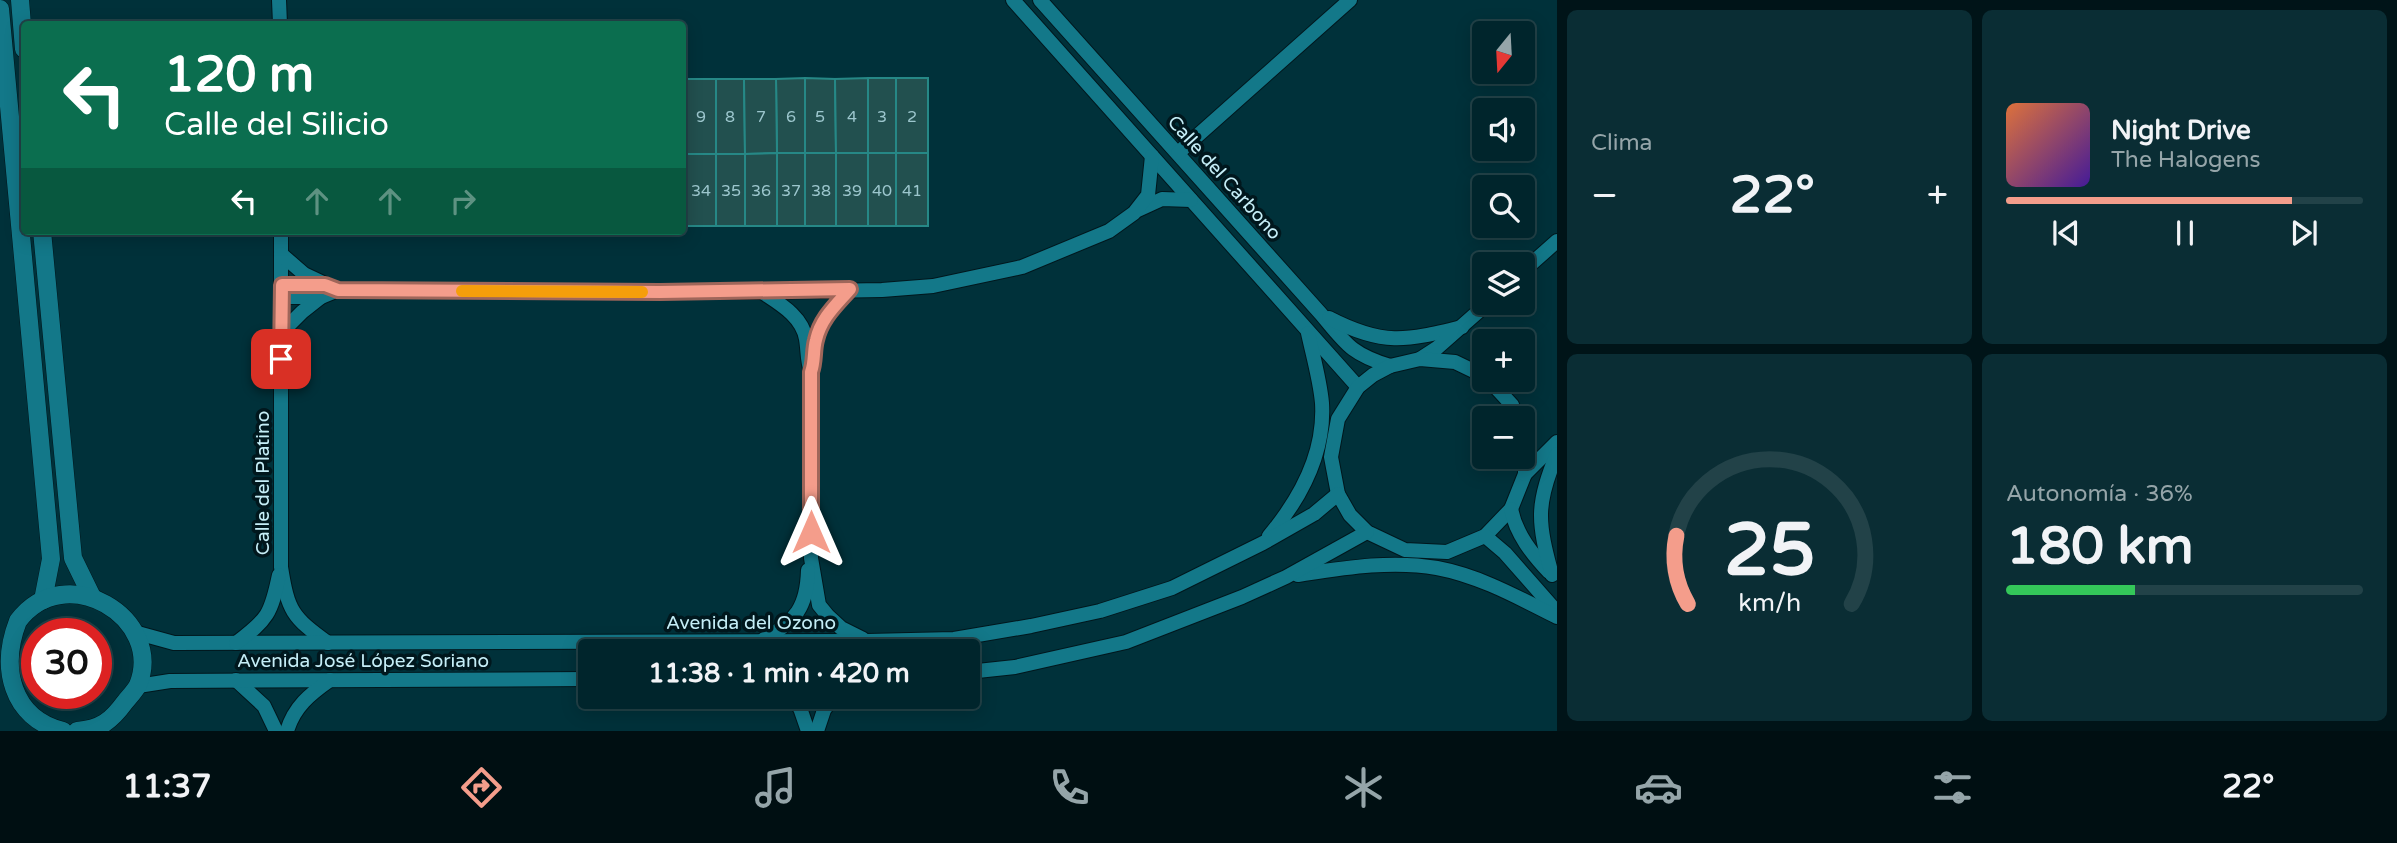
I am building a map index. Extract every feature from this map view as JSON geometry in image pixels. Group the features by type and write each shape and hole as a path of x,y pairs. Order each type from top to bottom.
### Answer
{"street":[{"path":"20,0 22,21"},
{"path":"279,0 280,21"},
{"name":"Calle del Carbono","path":"1013,0 1358,387"},
{"name":"Calle del Carbono","path":"1040,0 1349,348 1367,359 1390,366"},
{"path":"1178,153 1350,0"},
{"path":"0,9 51,559 43,600"},
{"path":"1134,213 1148,195 1152,156"},
{"path":"281,291 762,292 933,286 1022,267 1108,231 1134,213 1162,199 1191,200"},
{"path":"42,235 73,558 92,597"},
{"name":"Calle del Platino","path":"281,235 281,567 293,613 298,621 328,643"},
{"path":"1535,260 1557,241"},
{"path":"281,254 328,291"},
{"path":"811,372 820,326 827,314 850,289"},
{"path":"281,333 328,291"},
{"path":"762,292 793,315 802,328 811,372 811,558 803,605 782,629 765,639"},
{"path":"1321,314 1361,334 1387,339 1413,338 1462,327"},
{"path":"1420,359 1475,315"},
{"path":"1263,543 1301,492 1320,438 1322,403 1308,332"},
{"path":"1472,370 1455,362 1420,359 1390,366 1358,387 1338,419 1335,432 1331,457 1338,494 1350,515 1367,532 1405,551 1447,552 1485,536 1511,509 1525,469"},
{"path":"1500,392 1512,406"},
{"path":"1525,474 1557,442"},
{"path":"1555,578 1539,513 1557,454"},
{"name":"Avenida del Ozono","path":"954,639 1100,611 1172,588 1263,543 1314,514 1338,494"},
{"path":"1511,509 1514,524 1535,556 1555,578"},
{"path":"980,671 1015,667 1126,642 1286,577 1367,532"},
{"path":"1485,536 1505,553 1557,615"},
{"path":"811,558 819,604 828,617 841,628 863,639"},
{"path":"1286,577 1383,564 1438,568 1498,588 1557,615"},
{"name":"Calle del Platino","path":"236,643 257,628 268,615 274,601 281,567"},
{"path":"63,731 46,729 26,714 12,696 4,675 4,653 10,631 24,613 43,600 67,594 92,597 117,610 134,632 140,649 142,668 138,686 108,726 77,731"},
{"name":"Avenida del Ozono","path":"134,632 174,643 578,642"},
{"name":"Avenida José López Soriano","path":"138,686 170,681 578,679"},
{"path":"236,680 264,706 276,731"},
{"path":"287,731 304,699 330,680"},
{"path":"800,709 808,731"},
{"path":"817,731 825,709"}],"building":[{"path":"805,78 805,153 777,153 776,79"},
{"path":"805,78 835,79 836,153 805,153"},
{"path":"868,78 896,78 896,153 868,153"},
{"path":"868,78 868,153 836,153 835,79"},
{"path":"896,78 928,78 928,153 896,153"},
{"path":"686,79 687,154 686,154"},
{"path":"686,79 716,79 716,154 687,154"},
{"path":"716,79 744,79 745,154 716,154"},
{"path":"744,79 776,79 777,153 745,154"},
{"path":"777,153 777,226 745,226 745,154"},
{"path":"777,153 805,153 805,226 777,226"},
{"path":"805,153 836,153 836,226 805,226"},
{"path":"836,153 868,153 868,226 836,226"},
{"path":"868,153 896,153 896,226 868,226"},
{"path":"896,153 928,153 928,226 896,226"},
{"path":"686,154 687,154 686,226"},
{"path":"687,154 716,154 716,226 687,226"},
{"path":"716,154 745,154 745,226 716,226"}],"slow traffic":[{"path":"462,291 642,292"}],"route":[{"path":"281,359 282,285 325,285 338,290 762,292 850,289 827,314 820,326 814,350 811,372 811,532"}]}
